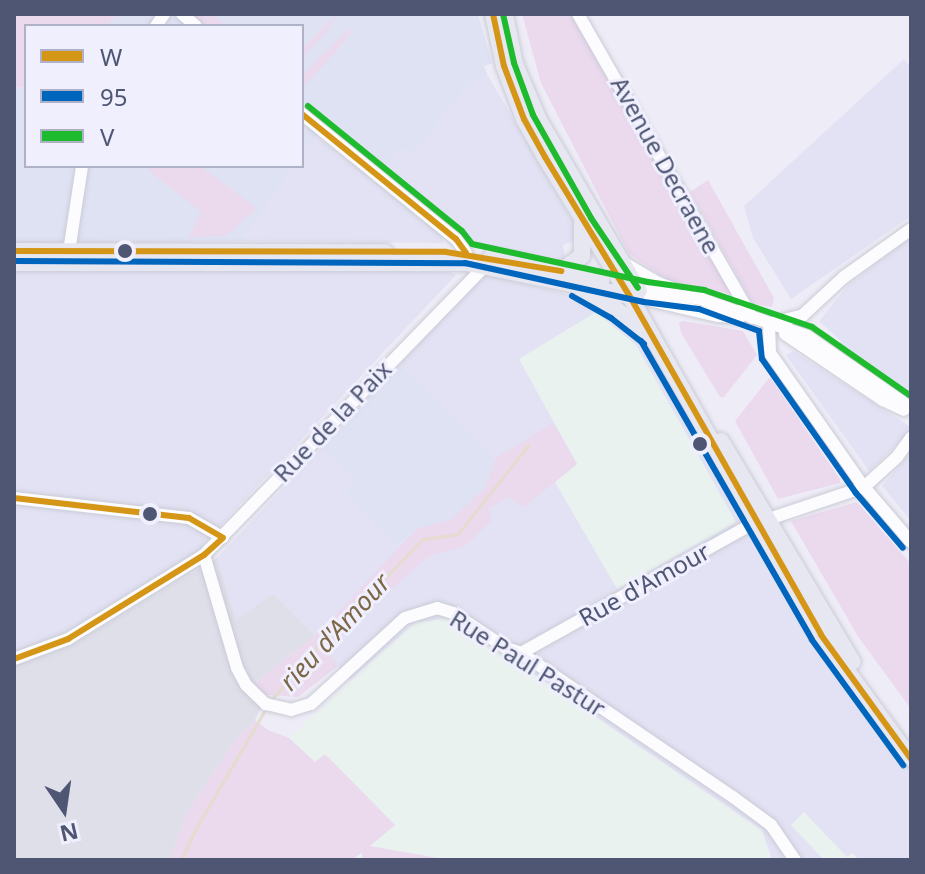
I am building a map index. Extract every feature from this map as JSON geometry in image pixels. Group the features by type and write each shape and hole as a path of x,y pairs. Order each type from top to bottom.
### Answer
{"main road":[{"path":"493,14 504,66 524,119 582,223 633,292 762,520 767,542 821,635 911,759"},
{"path":"505,14 515,64 539,120 621,261 650,336 854,664 911,739"},
{"path":"561,271 582,256 582,223"},
{"path":"14,251 68,257 449,262 485,266 577,287 633,292"},
{"path":"14,263 68,257 466,253 561,271 633,292"},
{"path":"577,287 617,310 650,336"}],"street":[{"name":"Avenue Decraene","path":"578,14 752,318"},
{"path":"304,116 456,239 466,253"},
{"path":"68,257 82,168"},
{"path":"769,324 803,315 840,280 911,229"},
{"path":"621,261 658,283 813,339 911,410"},
{"path":"449,262 460,287"},
{"name":"Rue de la Paix","path":"14,659 68,639 204,555 460,287 485,266"},
{"path":"633,292 701,299"},
{"path":"633,292 718,316 752,318"},
{"path":"769,324 770,353 864,487 911,542"},
{"path":"864,487 897,457 911,438"},
{"name":"Rue d'Amour","path":"521,653 762,520 864,487"},
{"path":"14,498 189,518 223,538"},
{"name":"Rue Paul Pastur","path":"204,555 237,668 246,685 268,706 291,710 311,704 405,618 419,611 437,608 453,613 506,648 521,653 766,820 795,860"}],"shaded area":[{"path":"14,14 117,14 109,24 24,24 24,88 14,87"},
{"path":"117,14 478,14 492,63 484,66 487,74 468,85 412,154 402,148 385,166 328,121 304,152 304,24 109,24"},
{"path":"190,14 211,14 224,24 203,24"},
{"path":"338,14 304,56 304,46"},
{"path":"522,14 573,14 733,295 669,281 629,254 541,83"},
{"path":"349,29 351,33 304,86 304,73"},
{"path":"904,59 911,68 911,216 791,299 753,238 744,206"},
{"path":"487,74 577,229 573,241 563,245 566,263 475,248 397,186 385,166 402,147 411,154 468,85"},
{"path":"14,87 24,88 24,168 293,168 243,241 14,244"},
{"path":"315,136 441,230 444,243 243,241 293,168 304,168 304,152"},
{"path":"203,168 257,208 226,236 189,237 201,212 148,170"},
{"path":"708,180 774,298 772,307 753,304 690,192"},
{"path":"911,237 911,397 837,347 841,341 819,321 849,284"},
{"path":"14,271 449,272 456,275 202,545 210,562 72,645 14,664"},
{"path":"485,274 584,299 626,322 646,345 697,427 746,519 748,534 815,641 911,767 911,860 772,860 762,830 451,618 415,623 349,681 315,636 236,620 217,558 321,448 354,480 345,491 363,515 397,546 417,529 452,520 496,458 400,364"},
{"path":"596,312 636,345 736,522 617,589 555,482 577,464 519,359"},
{"path":"683,321 743,331 757,355 724,397 720,397 681,333 679,323"},
{"path":"793,351 911,427 911,431 869,471 786,355"},
{"path":"400,364 496,458 486,487 452,520 417,529 397,546 363,515 345,491 354,480 321,448"},
{"path":"770,377 840,483 778,499 735,421"},
{"path":"553,423 577,464 523,508 509,497 489,508 491,521 465,546 427,557 326,650 338,666 298,697 267,695 252,685 315,636 417,529 452,519 486,487 496,458"},
{"path":"911,452 911,521 882,486"},
{"path":"857,502 911,564 911,709 859,638 791,521"},
{"path":"217,558 236,620 273,594 315,636 253,684 267,695 255,720 236,739 187,812 170,860 14,860 14,665 72,645"},
{"path":"451,618 762,831 772,860 353,860 395,825 324,755 315,763 289,738 415,623"},
{"path":"255,720 268,730 289,738 315,762 325,754 395,825 370,846 449,860 362,860 362,852 353,860 170,860 187,812 236,739"},
{"path":"804,812 847,857 853,853 859,860 824,860 791,825"}],"waterway":[{"name":"rieu d'Amour","path":"271,700 321,643 423,539 458,534 528,445"},
{"name":"rieu d'Amour","path":"181,860 196,828 265,710"}],"transit line":[{"name":"W","path":"493,14 504,66 524,119 545,157 629,295 821,635 911,759"},
{"name":"V","path":"503,14 514,63 533,115 591,218 638,288"},
{"name":"V","path":"308,106 462,231 472,244 648,282 704,290 812,327 911,396"},
{"name":"W","path":"304,116 456,239 466,253"},
{"name":"W","path":"14,251 446,252 561,271"},
{"name":"95","path":"14,261 465,263 644,302 699,309 759,331 762,359 856,493 903,548"},
{"name":"95","path":"572,296 611,318 644,344"},
{"name":"95","path":"641,341 812,640 903,765"},
{"name":"W","path":"14,498 189,518 223,538"},
{"name":"W","path":"14,659 68,639 204,555 223,538"}]}
